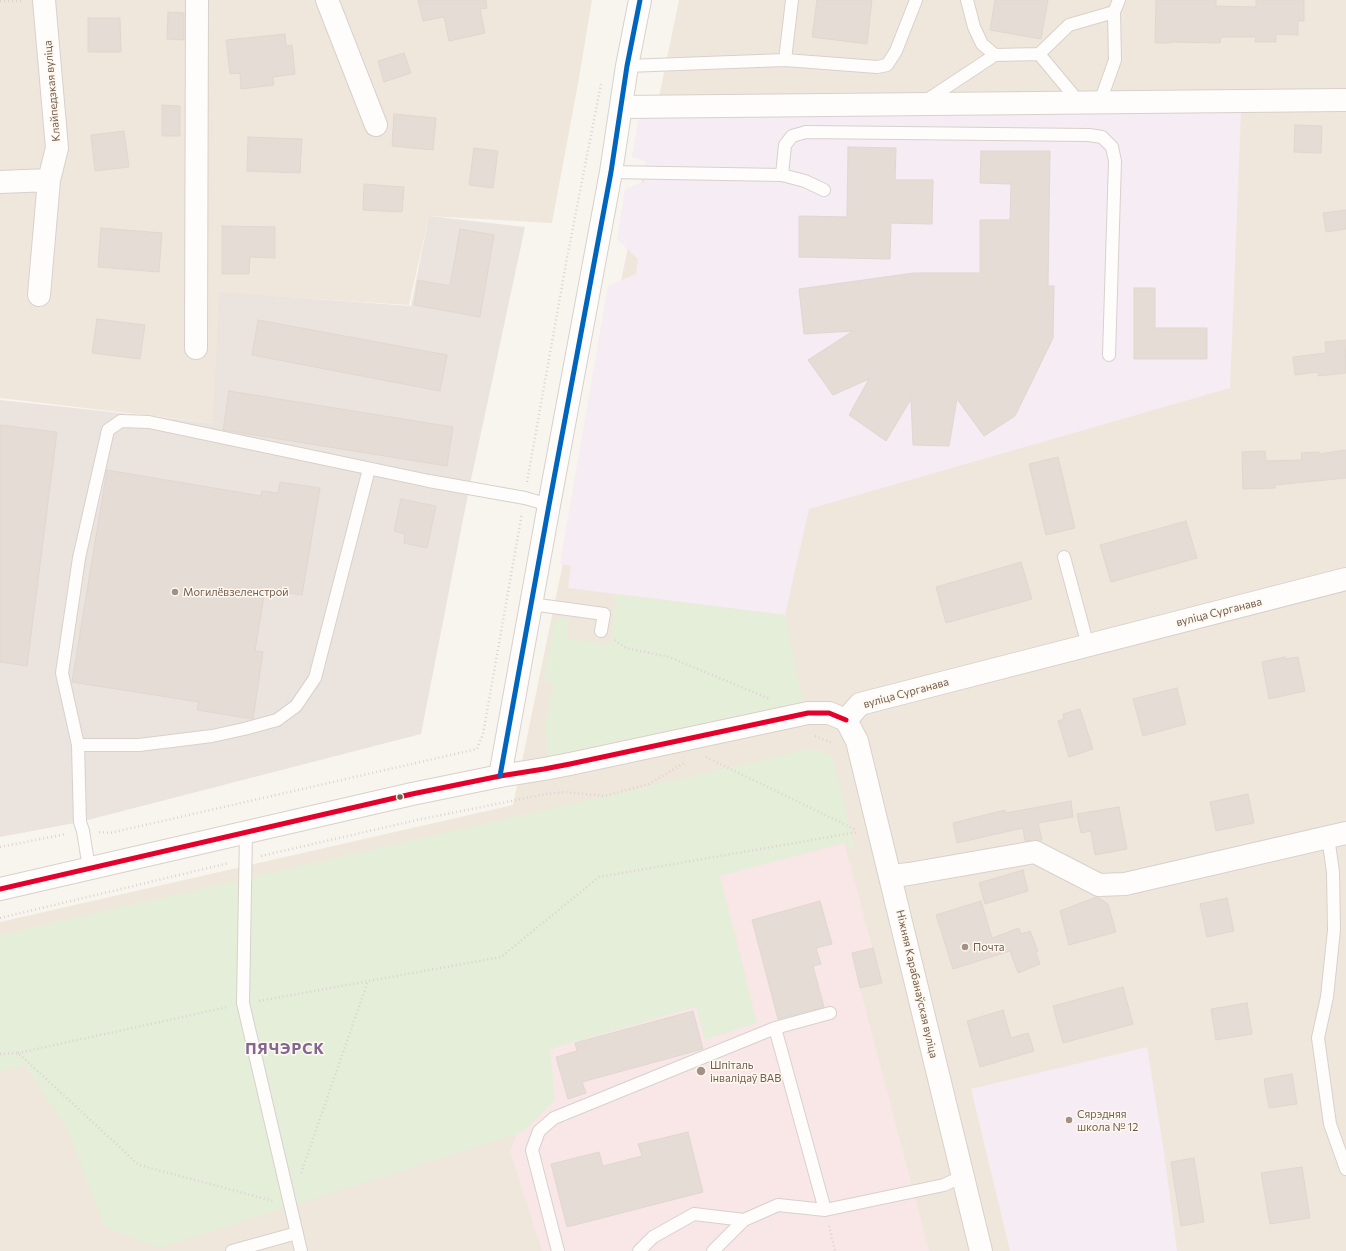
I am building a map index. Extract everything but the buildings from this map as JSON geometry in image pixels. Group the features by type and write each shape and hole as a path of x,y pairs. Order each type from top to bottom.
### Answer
{"street":[{"name":"Клайпедзкая вуліца","path":"39,295 49,180 57,148 44,0"},
{"path":"196,348 197,0"},
{"path":"328,0 376,125"},
{"path":"500,776 611,172 627,66 640,0"},
{"path":"621,107 1346,100"},
{"path":"0,182 49,180"},
{"name":"вуліца Сурганава","path":"846,720 860,704 1346,579"},
{"path":"0,889 412,794 500,776 557,767 808,713 829,713 846,720"},
{"name":"Ніжняя Карабанаўская вуліца","path":"846,720 857,740 982,1251"},
{"path":"891,876 1035,852 1099,885 1125,884 1337,835"}],"lane":[{"path":"785,60 792,0"},
{"path":"627,66 785,60 877,67 887,64 896,51 916,0"},
{"path":"967,0 974,27 982,44 995,55"},
{"path":"1040,54 1089,102 1115,60 1114,12 1119,0"},
{"path":"921,104 995,55 1040,54 1069,25 1114,12"},
{"path":"782,175 785,145 792,136 806,132 1089,135 1102,137 1112,147 1115,161 1109,356"},
{"path":"611,172 782,175 805,181 824,190"},
{"path":"89,868 83,831 80,822 78,745 62,673 79,558 108,430 121,421 149,422 369,469 469,489 525,498 549,505"},
{"path":"78,745 139,745 212,736 276,720 296,706 315,678 369,469"},
{"path":"1064,557 1088,646"},
{"path":"531,604 604,614 601,631"},
{"path":"246,833 243,1003 289,1205 301,1251"},
{"path":"1337,835 1333,872 1334,930 1327,997 1318,1038 1330,1124 1346,1169"},
{"path":"558,1251 532,1150 539,1131 554,1118 775,1028 830,1013"},
{"path":"775,1028 825,1210"},
{"path":"713,1251 744,1220 778,1205 825,1210 944,1185 963,1176"},
{"path":"639,1251 653,1237 694,1214 744,1220"},
{"path":"232,1251 296,1233"}],"path":[{"path":"0,847 83,831 110,833 477,749 483,734 567,258 602,78"},
{"path":"601,631 626,648 669,657 774,700"},
{"path":"809,736 816,736 832,742 836,749"},
{"path":"713,755 705,757 860,832"},
{"path":"0,918 417,820 546,794 565,792 604,796 649,784 684,763 691,761"},
{"path":"858,824 860,832"},
{"path":"0,1054 18,1053 243,1003 501,957 599,877 860,832"},
{"path":"300,1175 368,981"},
{"path":"18,1053 139,1165 289,1205"},
{"path":"825,1210 835,1251"}],"shaded area":[{"path":"0,0 592,0 552,223 429,216 409,305 225,293 213,423 0,398"},
{"path":"679,0 1346,0 1346,1251 0,1251 0,922 513,805"},
{"path":"1241,112 1230,388 809,509 785,615 568,588 571,566 560,564 608,286 636,274 638,259 617,239 625,189 644,182 645,161 632,157 639,117"},
{"path":"429,216 525,227 469,489 421,734 80,822 0,837 0,400 213,423 219,292 411,306"},
{"name":"Шпіталь інвалідаў ВАВ","path":"844,843 882,983 860,989 929,1251 542,1251 510,1151 528,1106 513,1040 747,982 720,876"},
{"name":"Сярэдняя школа № 12","path":"1147,1047 1164,1152 1177,1251 1010,1251 971,1089"}],"green space":[{"path":"616,594 785,615 803,703 549,766 545,725 553,685 545,681 544,675 555,621 559,617 569,619 567,639 611,644"},
{"path":"810,749 822,751 833,758 855,850 844,843 720,876 757,1023 705,1040 696,1007 550,1049 555,1100 523,1132 159,1248 105,1227 67,1129 25,1066 0,1071 0,935"}],"transit line":[{"path":"500,776 611,172 627,66 640,0"},
{"path":"0,889 412,794 500,776 570,764 808,713 829,713 846,720"}],"place":[{"name":"Могилёвзеленстрой","path":"175,592"},
{"name":"Почта","path":"965,947"},
{"name":"Шпіталь інвалідаў ВАВ","path":"701,1071"},
{"name":"Сярэдняя школа № 12","path":"1069,1120"}],"district":[{"name":"ПЯЧЭРСК","path":"285,1049"}]}
